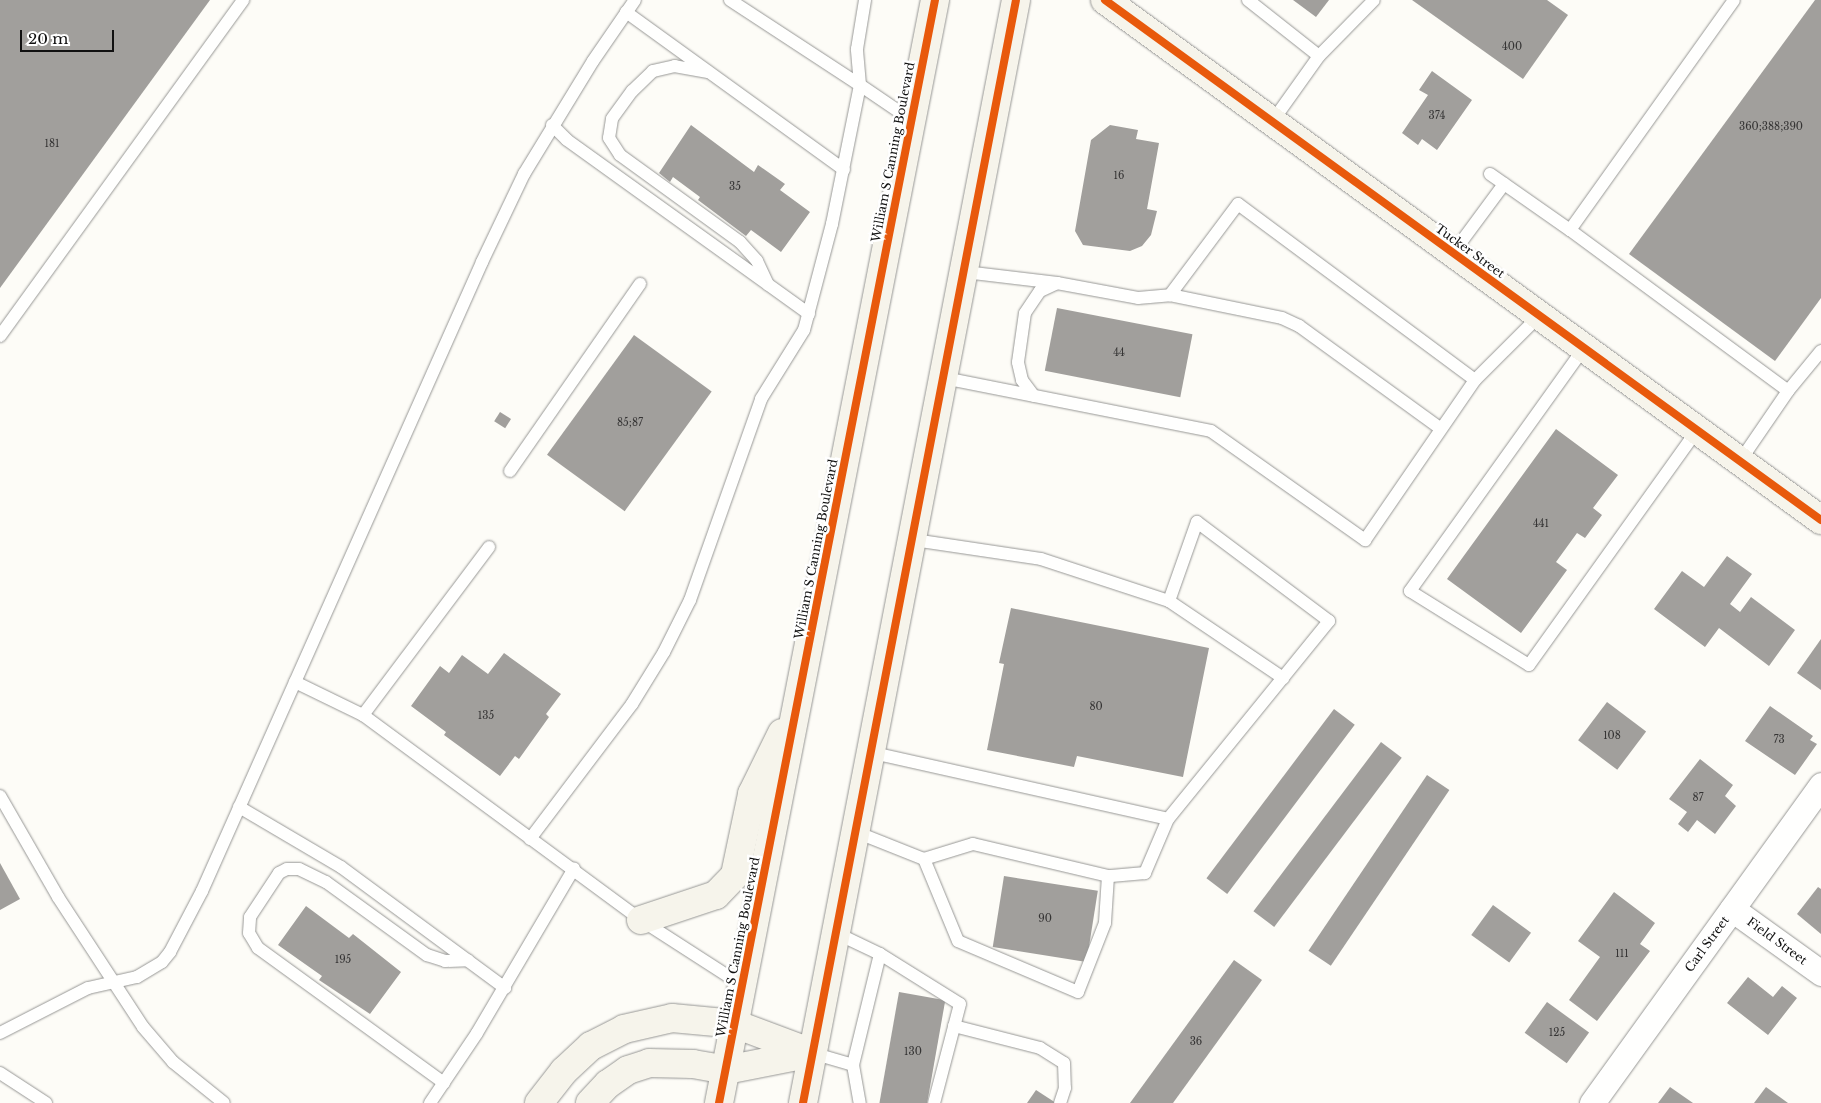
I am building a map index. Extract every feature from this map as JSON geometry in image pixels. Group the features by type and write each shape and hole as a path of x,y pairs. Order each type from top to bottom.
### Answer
{"main road":[{"name":"William S Canning Boulevard","path":"719,1103 910,119 935,0"},
{"path":"803,1103 873,754 1016,0"},
{"name":"Tucker Street","path":"1105,0 1821,520"},
{"path":"641,920 716,895 735,875 752,794 799,698"},
{"path":"538,1103 564,1071 591,1046 624,1029 672,1018 735,1024 812,1053"},
{"path":"590,1103 608,1084 628,1070 649,1063 693,1064 726,1070 812,1053"}],"street":[{"name":"Carl Street","path":"1592,1103 1821,785"},
{"name":"Field Street","path":"1732,909 1821,973"}],"lane":[{"path":"0,336 243,0"},
{"path":"0,1033 88,988 111,981 137,977 150,970 170,952 239,807 482,262 524,174 552,125 635,0"},
{"path":"730,0 910,119"},
{"path":"530,839 632,704 664,652 700,577 761,399 794,348 809,314 844,170 860,85 857,50 865,0"},
{"path":"1248,0 1319,56"},
{"path":"1272,122 1319,56 1374,0"},
{"path":"1570,230 1731,1"},
{"path":"626,12 844,170"},
{"path":"708,72 675,66 653,71 632,91 612,119 609,138 620,155 740,242 760,266 768,286"},
{"path":"552,125 567,140 809,314"},
{"path":"1490,174 1570,230 1788,391"},
{"path":"1453,253 1504,184"},
{"path":"1170,295 1238,204 1475,380"},
{"path":"965,272 1057,283 1138,298 1170,295 1282,318 1299,326 1440,428"},
{"path":"1034,396 1022,380 1018,362 1025,313 1040,291 1057,283"},
{"path":"510,471 640,284"},
{"path":"944,378 1211,431 1365,540 1410,477 1440,428 1475,380 1539,316"},
{"path":"1584,348 1410,591 1529,665 1697,430"},
{"path":"1740,461 1788,391 1821,351"},
{"path":"856,832 924,859 974,844 1108,876 1145,873 1168,819 1329,621 1197,522 1169,601"},
{"path":"914,540 1041,559 1169,601 1283,678"},
{"path":"363,715 489,547"},
{"path":"295,682 363,715 530,839 574,868 641,920 742,985"},
{"path":"873,754 1168,819"},
{"path":"0,796 43,872 111,981 143,1027 173,1062 224,1103"},
{"path":"239,807 341,867 504,988"},
{"path":"924,859 958,941 1078,992 1105,923 1108,876"},
{"path":"430,1103 504,988 574,868"},
{"path":"444,1083 258,948 248,933 250,917 279,873 287,869 299,869 326,882 428,955 445,961 468,960"},
{"path":"836,933 880,954 960,1004 934,1103"},
{"path":"860,1103 853,1065 880,954"},
{"path":"954,1026 1040,1048 1064,1063 1065,1088 1060,1103"},
{"path":"812,1053 853,1065"},
{"path":"0,1073 46,1103"}],"building":[{"path":"0,0 210,0 0,288"},
{"path":"1293,0 1329,0 1316,17"},
{"path":"1412,0 1547,0 1568,15 1523,79"},
{"path":"1815,0 1821,0 1821,298 1775,361 1629,254"},
{"path":"1432,71 1472,100 1437,150 1422,139 1418,145 1402,133 1428,95 1419,90"},
{"path":"691,125 754,172 758,165 785,184 780,190 810,212 781,252 751,230 746,236 698,200 700,197 673,177 670,182 659,173"},
{"path":"1110,125 1138,130 1136,139 1159,143 1147,209 1157,211 1151,235 1142,246 1130,251 1083,245 1075,231 1091,140"},
{"path":"1057,308 1192,334 1180,397 1045,371"},
{"path":"634,335 712,391 625,511 547,455"},
{"path":"500,412 511,419 505,428 494,421"},
{"path":"1556,429 1618,475 1593,508 1602,515 1585,538 1577,533 1556,562 1567,570 1521,633 1447,579"},
{"path":"1727,556 1752,574 1730,604 1740,612 1751,597 1795,630 1769,666 1719,628 1705,647 1654,609 1682,571 1704,587"},
{"path":"1011,608 1209,648 1183,777 1077,756 1074,767 987,750 1004,664 999,663"},
{"path":"1821,639 1821,690 1797,673"},
{"path":"504,653 561,694 546,714 549,717 519,759 515,756 500,776 444,735 446,732 411,706 440,666 449,673 462,655 488,674"},
{"path":"1607,702 1646,731 1617,770 1578,740"},
{"path":"1770,706 1813,736 1810,740 1817,744 1795,775 1745,741"},
{"path":"1334,709 1355,725 1227,894 1206,878"},
{"path":"1381,742 1402,758 1274,927 1253,911"},
{"path":"1700,759 1733,785 1725,796 1736,806 1715,834 1697,820 1688,832 1678,824 1687,812 1669,799"},
{"path":"1427,775 1449,790 1331,966 1308,951"},
{"path":"0,863 20,899 0,910"},
{"path":"1004,876 1098,891 1087,962 993,947"},
{"path":"1818,887 1821,889 1821,934 1797,914"},
{"path":"1614,892 1655,923 1640,944 1650,951 1597,1021 1569,1000 1600,957 1578,941"},
{"path":"1493,905 1531,933 1509,963 1471,935"},
{"path":"306,906 349,938 353,934 401,972 370,1014 319,980 322,976 278,945"},
{"path":"1234,960 1262,980 1173,1103 1130,1103"},
{"path":"1748,977 1773,997 1782,986 1797,998 1768,1035 1727,1003"},
{"path":"899,992 945,1000 927,1103 879,1103"},
{"path":"1547,1002 1589,1033 1567,1063 1525,1033"},
{"path":"1670,1087 1693,1103 1658,1103"},
{"path":"1766,1087 1788,1103 1754,1103"},
{"path":"1036,1090 1056,1103 1027,1103"}],"cycle path":[{"path":"719,1103 935,0"},
{"path":"803,1103 1016,0"},
{"path":"1105,0 1821,520"}]}
